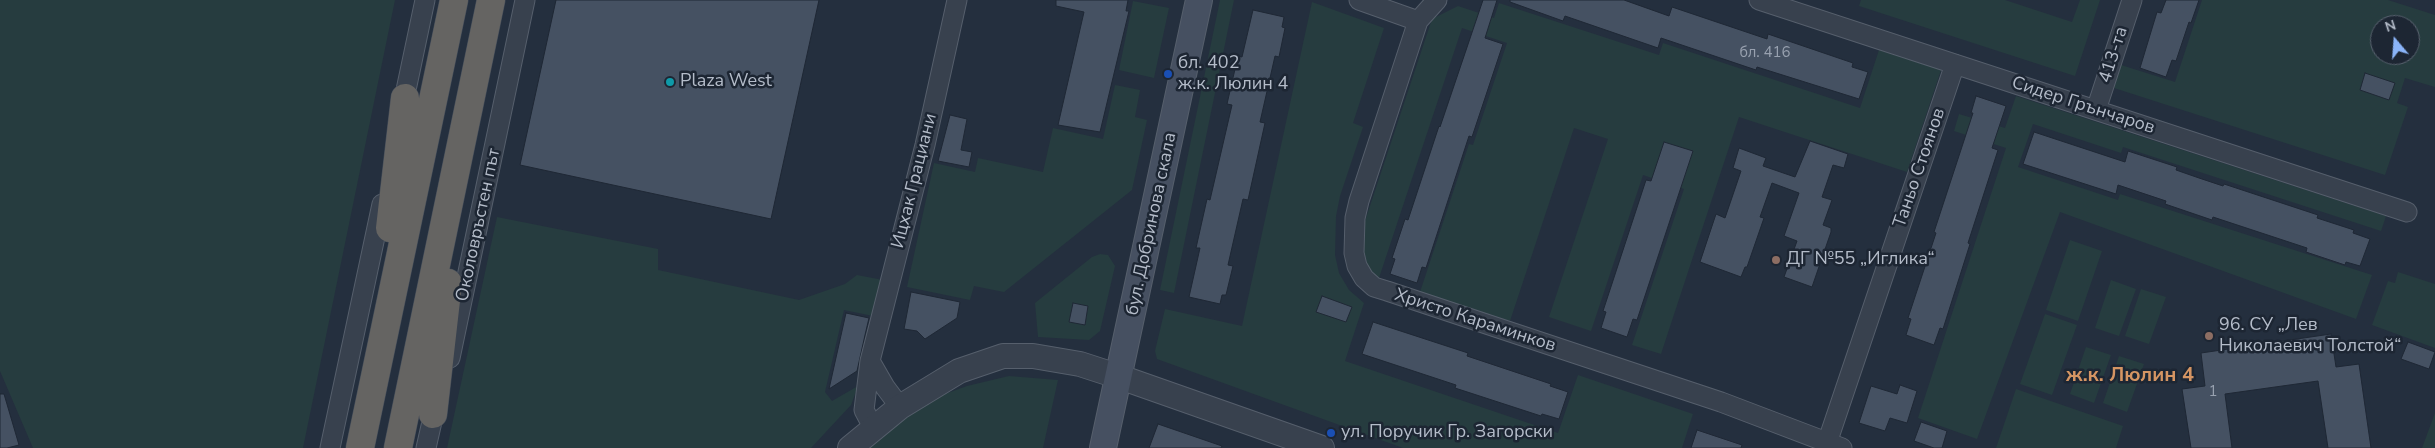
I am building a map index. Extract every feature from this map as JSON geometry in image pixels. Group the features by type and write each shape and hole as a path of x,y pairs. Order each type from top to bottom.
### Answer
{"highway":[{"path":"360,448 454,0"},
{"name":"Околовръстен път","path":"398,448 491,0"},
{"path":"372,397 404,98"},
{"path":"433,414 468,110"}],"main road":[{"name":"бул. Добринова скала","path":"1104,448 1199,0"}],"street":[{"path":"330,448 425,0"},
{"name":"Околовръстен път","path":"426,448 433,414 454,342 525,0"},
{"name":"Ицхак Грациани","path":"874,428 864,410 870,361 925,145 957,0"},
{"path":"1358,0 1418,21 1437,0"},
{"name":"Сидер Грънчаров","path":"1759,0 2407,212"},
{"name":"413-та","path":"2096,110 2132,0"},
{"name":"Христо Караминков","path":"1418,21 1358,201 1354,227 1354,253 1357,266 1364,278 1374,287 1387,292 1721,402 1835,445"},
{"name":"Таньо Стоянов","path":"1835,445 1955,64"},
{"path":"850,448 900,408 959,370 1003,356 1033,356 1080,364 1120,376 1322,448"},
{"path":"870,361 900,408"}],"green space":[{"path":"0,0 395,0 303,448 33,448 0,371"},
{"path":"1220,0 1234,0 1174,293 1160,290"},
{"path":"1861,0 2005,0 2072,22 2080,0 2100,0 2075,76 1859,6"},
{"path":"2202,0 2388,0 2435,15 2435,87 2405,78 2397,103 2408,107 2385,175 2114,88 2121,65 2175,82"},
{"path":"1133,1 1169,8 1154,78 1119,70"},
{"path":"1312,2 1384,28 1353,123 1363,127 1340,196 1336,216 1335,255 1339,273 1349,290 1364,303 1345,361 1558,433 1578,375 1693,414 1682,448 1403,448 1157,359 1155,351 1165,309 1242,326"},
{"path":"1499,3 1659,55 1663,43 1860,108 1879,50 1941,70 1907,172 1739,117 1661,354 1632,345 1684,189 1643,175 1591,331 1549,317 1608,139 1574,128 1510,321 1420,292 1469,144 1473,145 1507,43 1462,28 1379,278 1369,272 1362,262 1359,239 1432,19 1458,6 1494,18"},
{"path":"1115,85 1140,90 1135,117 1147,120 1132,190 1004,292 974,286 970,300 907,287 934,163 975,172 978,158 1043,172 1053,128 1103,139"},
{"path":"2016,96 2386,216 2381,231 2123,147 2121,153 2033,124 2018,167 2118,200 2120,194 2372,275 2356,319 2060,212 1977,439 1918,418 2006,148 1954,131 1959,114 2005,128"},
{"path":"497,217 658,249 658,270 799,300 845,284 857,275 883,280 873,316 844,310 825,392 832,401 858,386 851,405 811,448 447,448"},
{"path":"2070,240 2102,251 2078,321 2046,310"},
{"path":"1100,254 1108,255 1115,266 1100,331 1089,340 1038,337 1035,303 1092,257"},
{"path":"2398,272 2435,284 2435,348 2372,325 2388,281 2395,283"},
{"path":"2111,280 2136,289 2119,336 2095,328"},
{"path":"2141,289 2166,297 2149,344 2125,336"},
{"path":"2045,314 2077,325 2052,395 2020,384"},
{"path":"2086,347 2111,355 2094,403 2070,394"},
{"path":"2119,356 2144,364 2127,412 2103,403"},
{"path":"1009,376 1058,380 1043,448 868,448 908,416 945,394 967,386"},
{"path":"2016,389 2123,426 2116,448 1996,448"},
{"path":"2435,413 2435,448 2422,448"}],"building":[{"name":"Plaza West","path":"556,0 819,0 771,219 520,165"},
{"path":"1056,0 1128,0 1126,11 1129,11 1100,132 1058,125 1084,12 1056,6"},
{"path":"1483,0 1497,0 1485,38 1503,44 1472,137 1469,136 1426,268 1422,267 1417,283 1390,274 1395,259 1392,258 1405,219 1408,220"},
{"path":"1510,0 1624,0 1669,16 1672,7 1767,39 1768,34 1853,63 1852,67 1868,72 1859,99 1757,67 1756,70 1661,38 1658,48 1565,16 1563,21 1510,2"},
{"path":"2166,0 2199,0 2191,23 2189,22 2176,61 2172,60 2166,77 2140,68 2157,12 2161,13"},
{"path":"1253,10 1284,17 1282,27 1285,28 1279,57 1275,56 1260,122 1265,123 1248,200 1243,199 1228,265 1233,266 1226,295 1222,295 1220,304 1189,297 1200,248 1196,248 1207,199 1210,200 1232,105 1227,104 1238,56 1242,57"},
{"path":"2365,73 2395,83 2389,100 2360,90"},
{"path":"1976,96 2006,106 1992,148 1998,150 1968,243 1970,244 1943,329 1940,328 1934,345 1906,335 1911,319 1908,318 1973,113 1971,113"},
{"path":"950,115 967,119 961,150 972,152 969,167 938,161"},
{"path":"2034,132 2125,162 2128,151 2177,167 2176,170 2199,178 2223,186 2224,184 2318,215 2317,218 2354,230 2353,233 2370,239 2360,266 2346,262 2345,265 2306,252 2307,248 2213,217 2212,220 2165,204 2166,201 2118,185 2116,194 2023,164"},
{"path":"1810,141 1848,154 1844,168 1833,165 1822,197 1832,200 1823,225 1831,228 1831,232 1812,287 1784,277 1797,241 1784,236 1799,193 1772,183 1760,217 1764,218 1747,267 1745,267 1741,277 1700,262 1716,214 1725,218 1741,171 1733,168 1739,148 1766,158 1763,166 1795,177"},
{"path":"1664,142 1693,151 1637,320 1633,319 1627,337 1601,328 1606,312 1603,311 1646,180 1651,181"},
{"path":"911,292 960,302 957,318 925,339 917,331 904,329"},
{"path":"1322,296 1352,307 1346,322 1316,312"},
{"path":"1073,303 1088,306 1085,325 1069,322"},
{"path":"846,313 869,318 857,371 829,389"},
{"path":"1373,322 1468,353 1467,356 1551,384 1550,386 1568,392 1559,419 1542,414 1541,416 1455,388 1456,385 1362,354"},
{"path":"2331,334 2336,367 2359,364 2371,448 2328,448 2318,381 2225,394 2232,448 2191,448 2182,389 2205,386 2201,353"},
{"path":"2408,342 2435,352 2429,369 2401,359"},
{"path":"1900,385 1917,391 1907,423 1890,418 1885,431 1859,423 1871,386 1897,394"},
{"path":"0,394 4,394 19,445 7,448 0,448"},
{"path":"1921,422 1947,431 1942,448 1934,448 1914,441"},
{"path":"1158,424 1222,446 1221,448 1149,448"},
{"path":"1697,430 1742,445 1741,448 1691,448"}],"place":[{"name":"бл. 402 ж.к. Люлин 4","path":"1168,74"},
{"name":"Plaza West","path":"670,82"},
{"name":"ДГ №55 „Иглика“","path":"1776,260"},
{"name":"96. СУ „Лев Николаевич Толстой“","path":"2209,336"},
{"name":"ул. Поручик Гр. Загорски","path":"1331,433"}],"district":[{"name":"ж.к. Люлин 4","path":"2130,376"}]}
